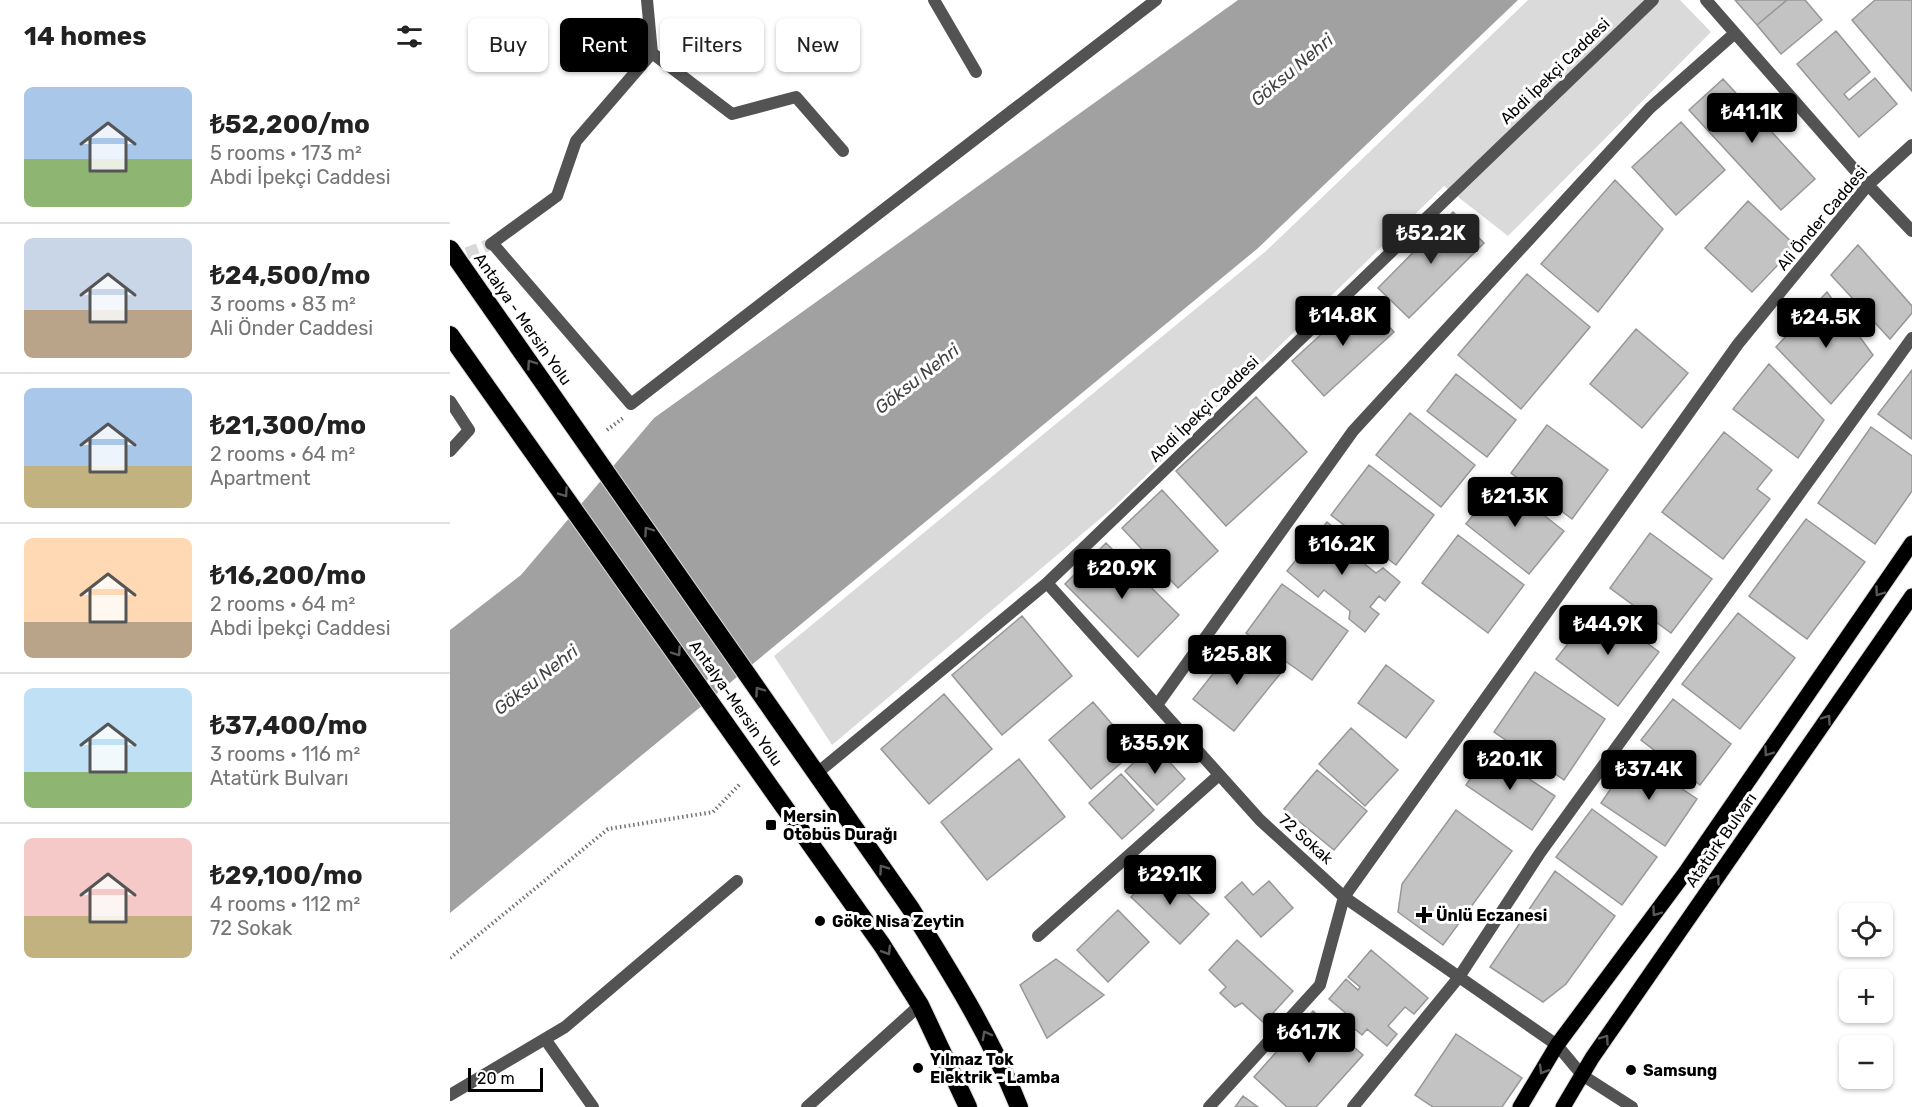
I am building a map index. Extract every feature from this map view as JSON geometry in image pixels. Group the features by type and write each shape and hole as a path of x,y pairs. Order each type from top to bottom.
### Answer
{"highway":[{"name":"Antalya - Mersin Yolu","path":"450,249 565,412"},
{"name":"Antalya-Mersin Yolu","path":"450,335 882,945 920,1005 968,1107"},
{"name":"Antalya-Mersin Yolu","path":"565,412 911,909 960,987 1005,1071 1019,1107"}],"main road":[{"path":"1520,1107 1557,1046 1685,873 1912,543"},
{"name":"Atatürk Bulvarı","path":"1563,1107 1912,596"}],"street":[{"path":"647,0 652,53 576,141 557,196 492,244 631,404 1156,0"},
{"path":"934,0 976,72"},
{"name":"Abdi İpekçi Caddesi","path":"816,774 1047,583 1653,0"},
{"path":"1706,0 1868,185 1912,231"},
{"path":"1157,705 1353,431 1650,108 1735,33"},
{"path":"652,53 732,114 796,98 843,151"},
{"name":"Ali Önder Caddesi","path":"1344,897 1738,344 1868,185 1912,145"},
{"path":"1353,1107 1459,977 1540,853 1912,338"},
{"path":"450,401 469,430 450,450"},
{"name":"72 Sokak","path":"1047,583 1260,820 1344,897 1557,1046 1582,1076 1632,1107"},
{"path":"1038,936 1219,775"},
{"path":"450,1095 565,1027 736,881"},
{"path":"1209,1107 1320,985 1344,897"},
{"path":"807,1107 920,1005"},
{"path":"545,1039 593,1107"}],"path":[{"path":"450,958 608,829 713,812 757,766"}],"shaded area":[{"path":"1528,0 1680,0 1711,32 1508,236 1444,186 1114,507 832,745 774,656 1266,251"}],"water":[{"name":"Göksu Nehri","path":"1238,0 1518,0 1257,249 450,913 450,630 521,575 654,418"}],"building":[{"path":"1735,0 1787,0 1757,25"},
{"path":"1787,0 1805,0 1822,20 1781,54 1757,25"},
{"path":"1875,0 1912,0 1912,91 1852,20"},
{"path":"1836,31 1870,72 1844,94 1849,100 1875,78 1897,104 1859,137 1797,64"},
{"path":"1723,79 1815,179 1781,210 1689,110"},
{"path":"1681,122 1725,170 1676,215 1632,167"},
{"path":"1615,180 1663,229 1598,312 1541,264"},
{"path":"1748,201 1796,246 1752,292 1705,248"},
{"path":"1453,212 1484,243 1409,318 1378,288"},
{"path":"1858,245 1912,306 1912,313 1890,339 1831,275"},
{"path":"1527,274 1590,327 1521,409 1458,355"},
{"path":"1827,292 1873,355 1831,404 1776,347"},
{"path":"1362,297 1394,332 1324,396 1292,361"},
{"path":"1636,329 1688,373 1642,428 1590,384"},
{"path":"1769,364 1824,420 1798,458 1733,409"},
{"path":"1912,370 1912,439 1878,414"},
{"path":"1456,374 1516,420 1487,457 1427,411"},
{"path":"1256,397 1307,452 1226,526 1176,471"},
{"path":"1410,413 1475,465 1441,507 1376,455"},
{"path":"1547,425 1608,470 1572,519 1511,473"},
{"path":"1871,427 1912,456 1912,491 1875,544 1818,503"},
{"path":"1724,432 1772,470 1757,489 1770,499 1723,559 1662,512"},
{"path":"1369,465 1434,515 1396,565 1331,515"},
{"path":"1500,481 1564,531 1529,574 1466,524"},
{"path":"1162,490 1218,551 1178,588 1122,528"},
{"path":"1806,519 1865,562 1807,639 1749,596"},
{"path":"1327,522 1351,542 1346,549 1376,573 1383,568 1400,582 1385,601 1379,596 1370,607 1379,614 1365,632 1349,619 1350,611 1324,590 1318,597 1287,571"},
{"path":"1650,533 1712,579 1671,633 1610,588"},
{"path":"1458,535 1524,585 1488,633 1422,583"},
{"path":"1106,543 1179,615 1138,657 1065,584"},
{"path":"1282,584 1348,631 1312,680 1246,633"},
{"path":"1597,606 1659,652 1618,706 1556,659"},
{"path":"1738,613 1795,658 1740,729 1682,684"},
{"path":"1022,616 1072,676 1002,735 952,675"},
{"path":"1239,641 1280,674 1234,731 1193,699"},
{"path":"1386,665 1434,701 1406,738 1358,703"},
{"path":"1535,672 1605,719 1564,780 1494,732"},
{"path":"944,694 992,749 929,804 881,749"},
{"path":"1673,699 1731,744 1700,785 1641,740"},
{"path":"1093,702 1135,751 1091,789 1049,740"},
{"path":"1351,728 1398,770 1365,806 1319,764"},
{"path":"1153,744 1185,779 1157,805 1125,771"},
{"path":"1488,752 1555,796 1532,830 1466,785"},
{"path":"1633,756 1697,799 1665,846 1601,803"},
{"path":"1019,759 1065,817 987,880 941,822"},
{"path":"1317,770 1367,811 1334,850 1284,809"},
{"path":"1121,774 1154,810 1122,839 1089,803"},
{"path":"1592,809 1657,857 1622,905 1556,857"},
{"path":"1456,810 1512,851 1443,945 1398,912 1402,884"},
{"path":"1159,867 1209,914 1180,944 1131,897"},
{"path":"1555,871 1615,916 1566,984 1543,1002 1490,967"},
{"path":"1269,881 1293,908 1261,937 1225,897 1242,882 1253,895"},
{"path":"1118,910 1149,942 1108,982 1077,950"},
{"path":"1237,940 1293,991 1264,1023 1242,1003 1235,1007 1220,993 1226,987 1209,970"},
{"path":"1371,950 1428,998 1414,1014 1405,1007 1388,1026 1397,1034 1387,1046 1367,1029 1362,1035 1350,1025 1354,1020 1329,999 1346,979 1358,990 1360,987 1348,977"},
{"path":"1056,959 1104,995 1047,1038 1020,985"},
{"path":"1313,1011 1363,1055 1316,1107 1287,1107 1254,1077"},
{"path":"1456,1034 1522,1078 1502,1107 1433,1107 1415,1095"},
{"path":"1243,1096 1258,1107 1235,1107"}],"tunnel":[{"path":"450,260 491,244"}],"place":[{"name":"Mersin Otobüs Durağı","path":"771,825"},
{"name":"Ünlü Eczanesi","path":"1424,915"},
{"name":"Göke Nisa Zeytin","path":"820,921"},
{"name":"Yılmaz Tok Elektrik - Lamba","path":"918,1068"},
{"name":"Samsung","path":"1631,1070"}]}
